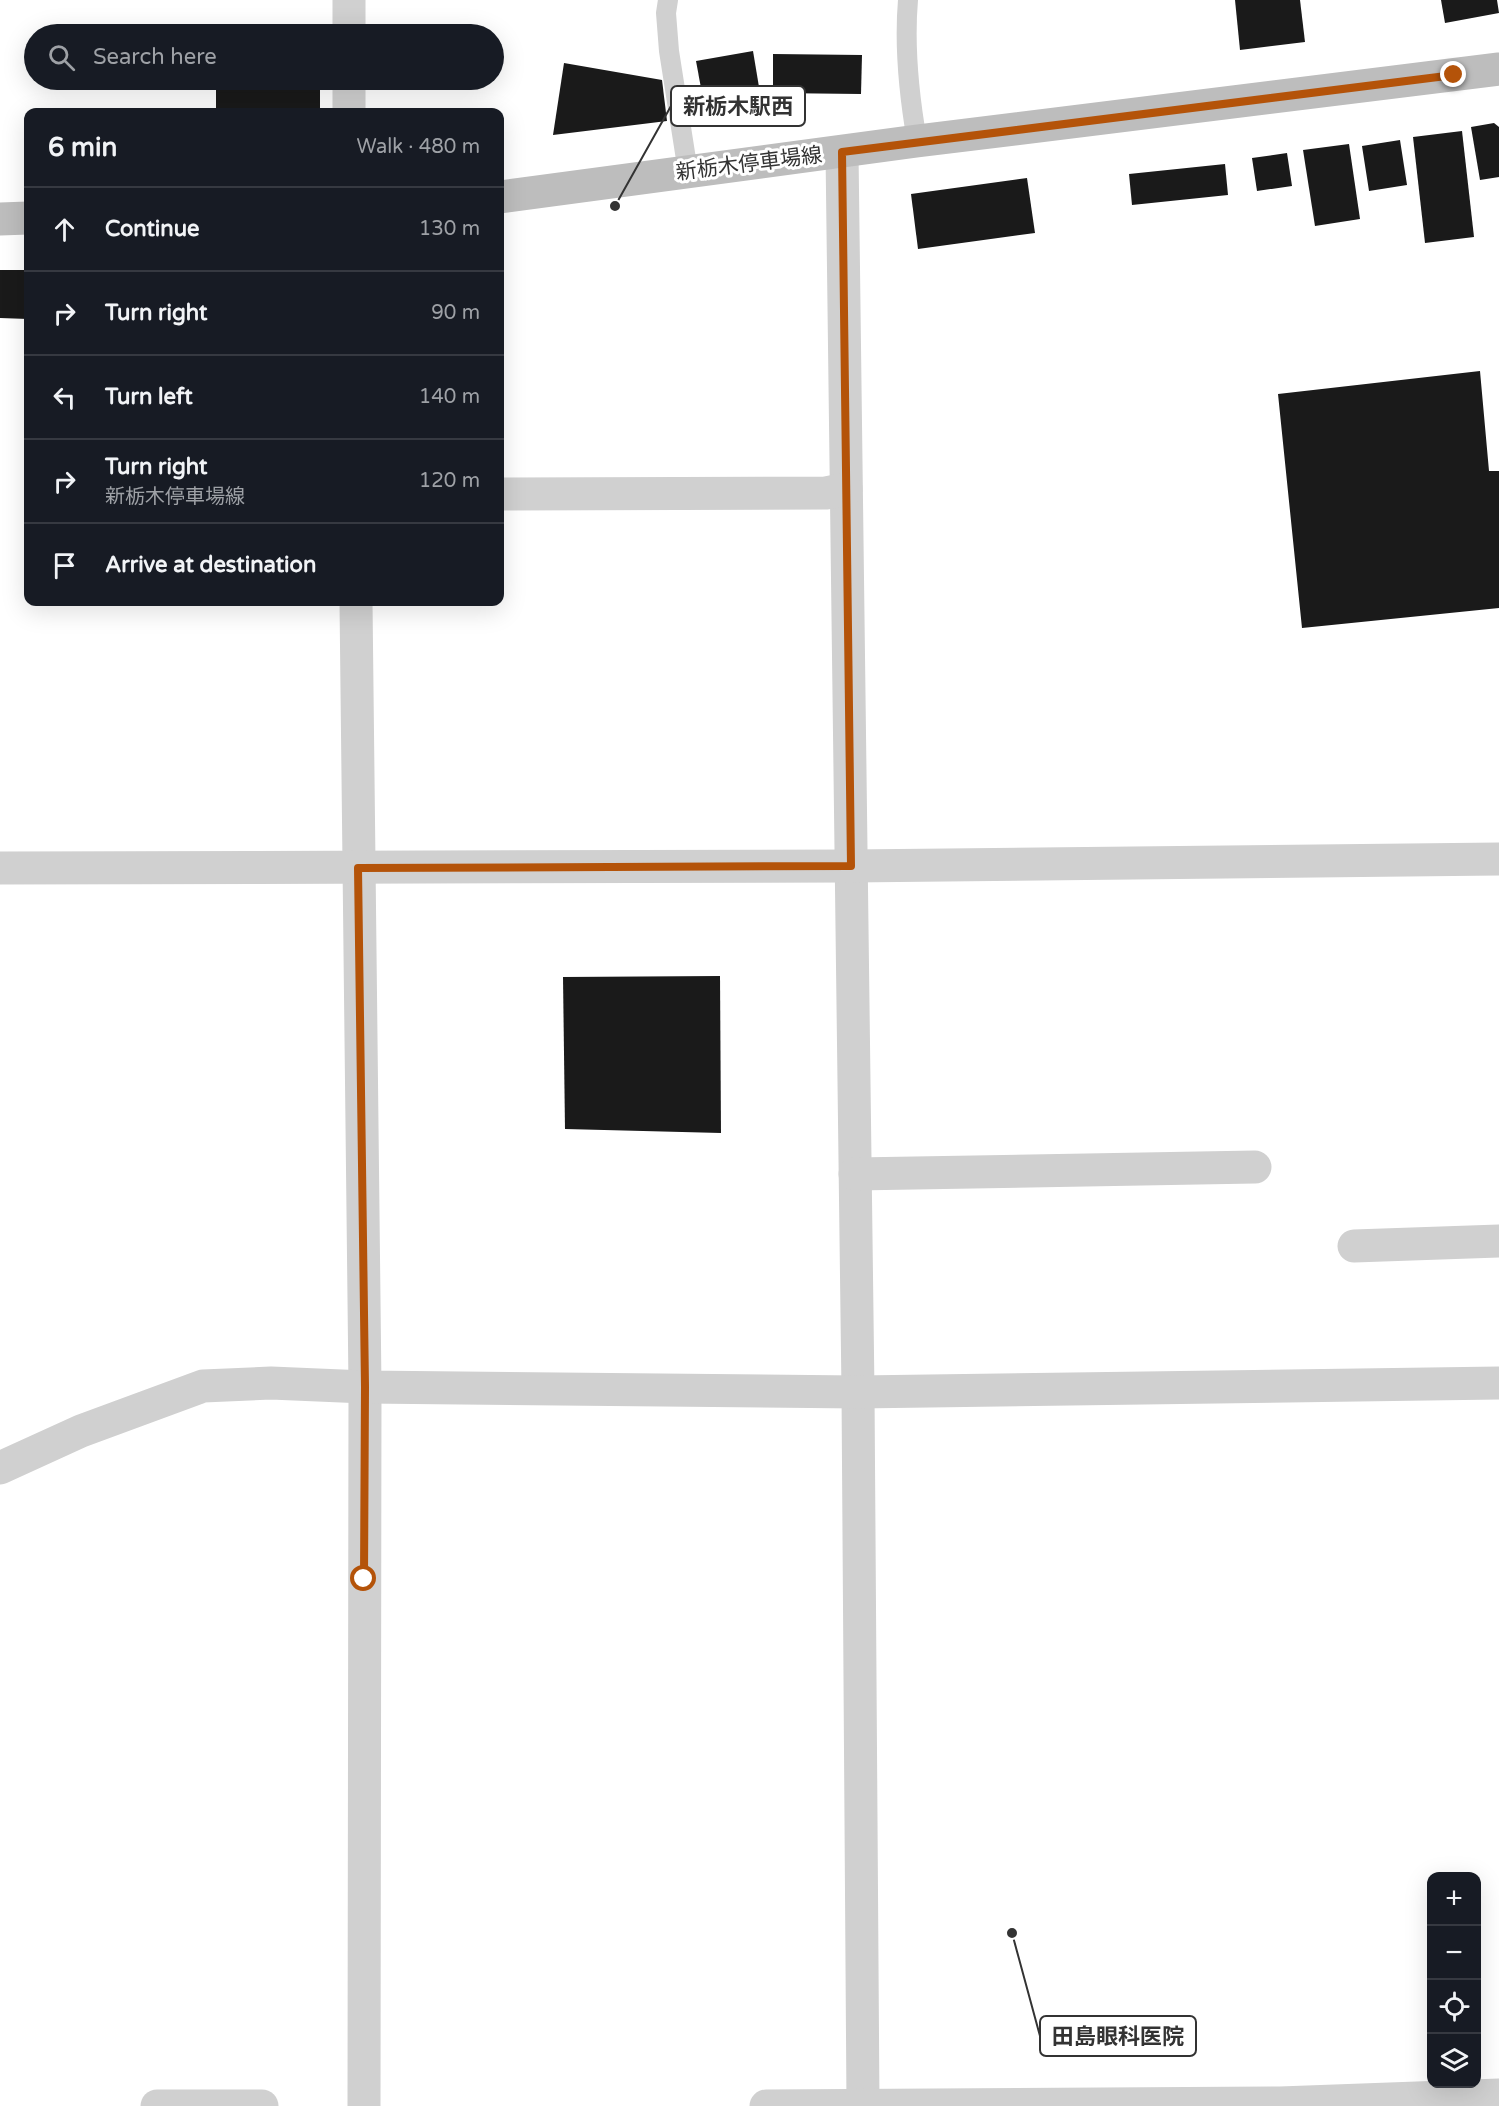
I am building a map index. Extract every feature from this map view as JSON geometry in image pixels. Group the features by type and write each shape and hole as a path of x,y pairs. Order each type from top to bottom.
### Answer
{"main road":[{"name":"新栃木停車場線","path":"504,196 917,141 1499,69"},
{"path":"0,219 24,218"}],"street":[{"path":"349,0 349,24"},
{"path":"349,90 349,108"},
{"path":"842,152 858,1392 863,2106"},
{"path":"504,494 826,493 846,489"},
{"path":"356,606 365,1387 364,2106"},
{"path":"0,868 851,866 1499,859"},
{"path":"855,1174 1255,1167"},
{"path":"1354,1246 1499,1241"},
{"path":"0,1468 81,1431 203,1386 271,1383 365,1387 858,1392 1499,1383"},
{"path":"766,2106 1280,2104 1499,2095"},
{"path":"176,2106 262,2106"}],"lane":[{"path":"668,0 666,12 669,51 688,172"},
{"path":"908,0 906,24 910,102 917,141"}],"building":[{"path":"1235,0 1300,0 1305,42 1240,50"},
{"path":"1441,0 1497,0 1499,13 1445,23"},
{"path":"753,51 762,105 706,115 696,61"},
{"path":"773,54 862,55 861,94 773,93"},
{"path":"564,63 662,80 667,121 553,135"},
{"path":"216,90 320,90 320,108 216,108"},
{"path":"1494,123 1499,127 1499,177 1480,180 1471,127"},
{"path":"1462,131 1474,237 1425,243 1413,137"},
{"path":"1400,140 1407,185 1369,191 1362,146"},
{"path":"1349,144 1360,219 1315,226 1303,150"},
{"path":"1287,153 1292,186 1257,191 1252,158"},
{"path":"1225,164 1228,195 1132,205 1129,174"},
{"path":"1027,178 1035,233 918,249 911,194"},
{"path":"0,270 24,270 24,319 0,318"},
{"path":"1480,371 1489,471 1499,471 1499,608 1302,628 1278,394"},
{"path":"720,976 721,1133 565,1129 563,977"}],"place":[{"name":"新栃木駅西","path":"615,206"},
{"name":"田島眼科医院","path":"1012,1933"}],"route":[{"path":"364,1579 365,1387 358,868 851,866 842,152 1454,75"}]}
